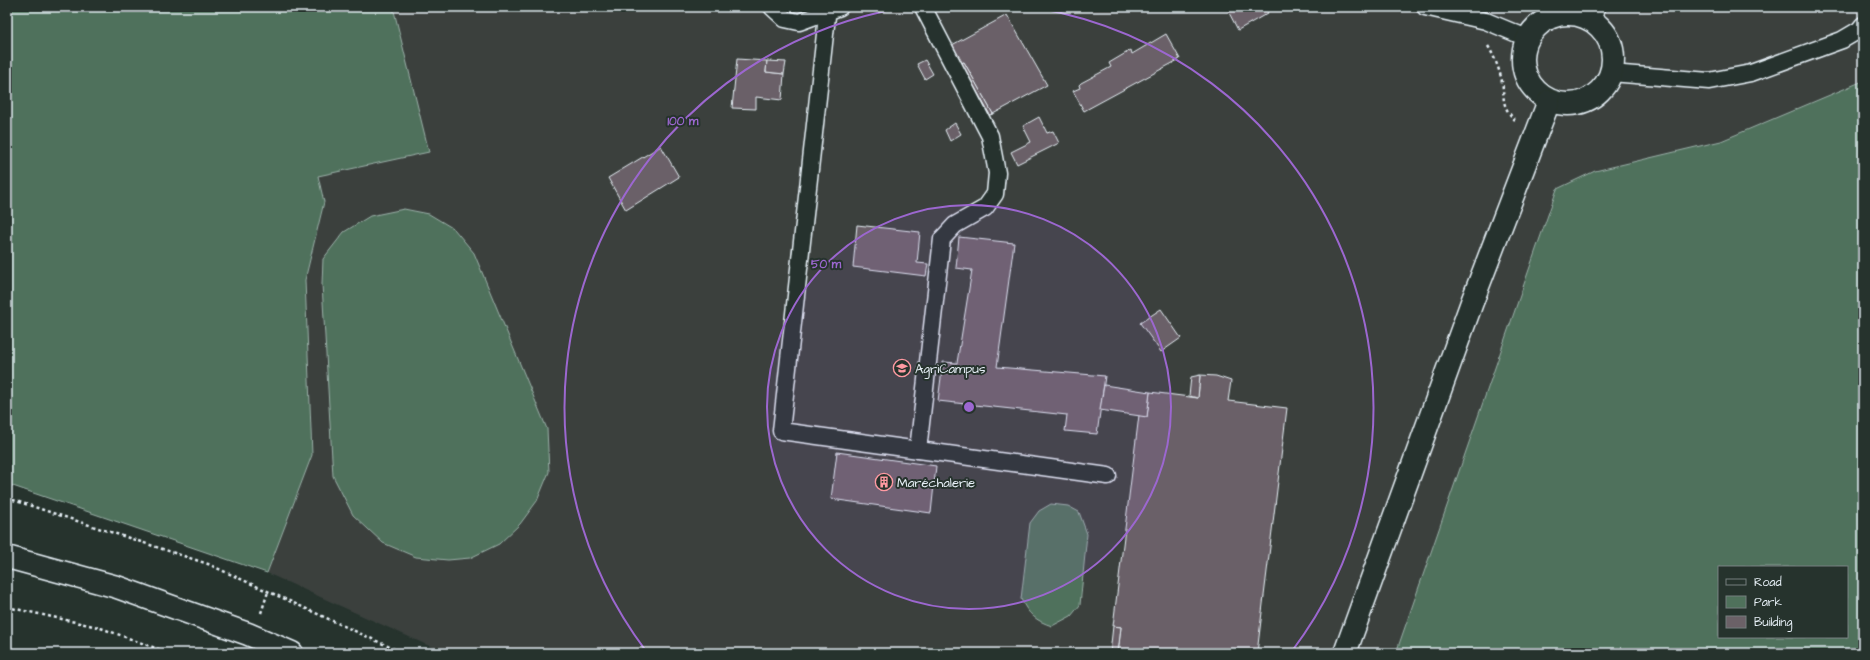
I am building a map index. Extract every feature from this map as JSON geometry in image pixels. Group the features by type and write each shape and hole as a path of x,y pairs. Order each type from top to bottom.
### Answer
{"street":[{"path":"1594,13 1611,42 1614,58 1611,73 1604,87 1593,97 1579,104 1563,105 1549,101 1536,92 1527,81 1523,67 1523,52 1527,38 1536,26 1548,18 1562,14 1594,13"},
{"path":"1345,653 1470,309 1549,101"},
{"path":"7,557 117,587 248,634 292,653"}],"lane":[{"path":"772,7 785,19 799,22 832,9 781,431 1108,476"},
{"path":"918,450 942,239 955,225 985,208 995,194 997,173 990,136 923,7"},
{"path":"1425,7 1494,25 1527,38"},
{"path":"1611,73 1709,81 1751,73 1842,40 1859,30 1863,25"}],"path":[{"path":"1494,25 1488,45 1502,79 1506,111 1517,122 1538,131"},
{"path":"7,498 208,564 403,653"},
{"path":"7,607 98,627 170,653"}],"shaded area":[{"name":"AgriCampus","path":"280,7 1863,7 1863,81 1721,141 1595,171 1557,189 1396,653 445,653 267,573 312,455 305,280 324,202"}],"green space":[{"path":"7,7 393,7 429,152 318,176 324,202 305,280 312,455 267,573 7,484"},
{"path":"1863,81 1863,653 1396,653 1557,189 1595,171 1721,141"},
{"path":"404,209 429,214 454,229 474,253 547,429 549,472 537,501 520,524 499,544 470,558 448,560 416,557 383,543 353,515 333,476 322,284 323,259 344,232 370,216"},
{"path":"1051,504 1068,506 1079,512 1087,534 1080,605 1071,616 1052,626 1041,622 1033,616 1021,599 1030,523 1039,511"}],"building":[{"path":"1226,7 1265,7 1268,13 1238,30"},
{"path":"1007,15 1047,85 993,114 964,62 961,63 952,45"},
{"path":"1166,34 1180,59 1084,111 1073,91 1080,88 1079,85 1081,83 1111,67 1109,63 1131,50 1132,54"},
{"path":"737,59 767,61 766,72 784,74 782,100 756,97 756,109 732,108"},
{"path":"925,60 933,74 925,79 917,64"},
{"path":"767,61 786,62 784,74 766,72"},
{"path":"964,62 993,114 990,115 961,63"},
{"path":"1039,117 1047,133 1053,131 1059,143 1017,164 1011,152 1031,142 1023,126"},
{"path":"955,123 961,134 950,141 945,130"},
{"path":"661,146 679,177 626,210 608,178"},
{"path":"857,225 920,232 917,263 928,264 926,276 853,267"},
{"path":"959,237 1014,243 997,367 1105,376 1097,434 1065,431 1067,415 938,401 943,362 957,363 972,270 956,268"},
{"path":"1161,309 1181,338 1161,352 1140,323"},
{"path":"1200,375 1216,376 1231,381 1228,401 1287,408 1257,653 1118,653 1121,627 1113,626 1139,415 1147,417 1150,392 1198,398"},
{"path":"1200,375 1198,398 1189,396 1191,377"},
{"path":"1104,385 1150,392 1147,417 1100,410"},
{"name":"Maréchalerie","path":"837,452 936,466 931,513 831,499"},
{"path":"1113,626 1121,627 1118,653 1110,653"}],"place":[{"name":"AgriCampus","path":"902,368"},
{"name":"Maréchalerie","path":"884,482"}]}
